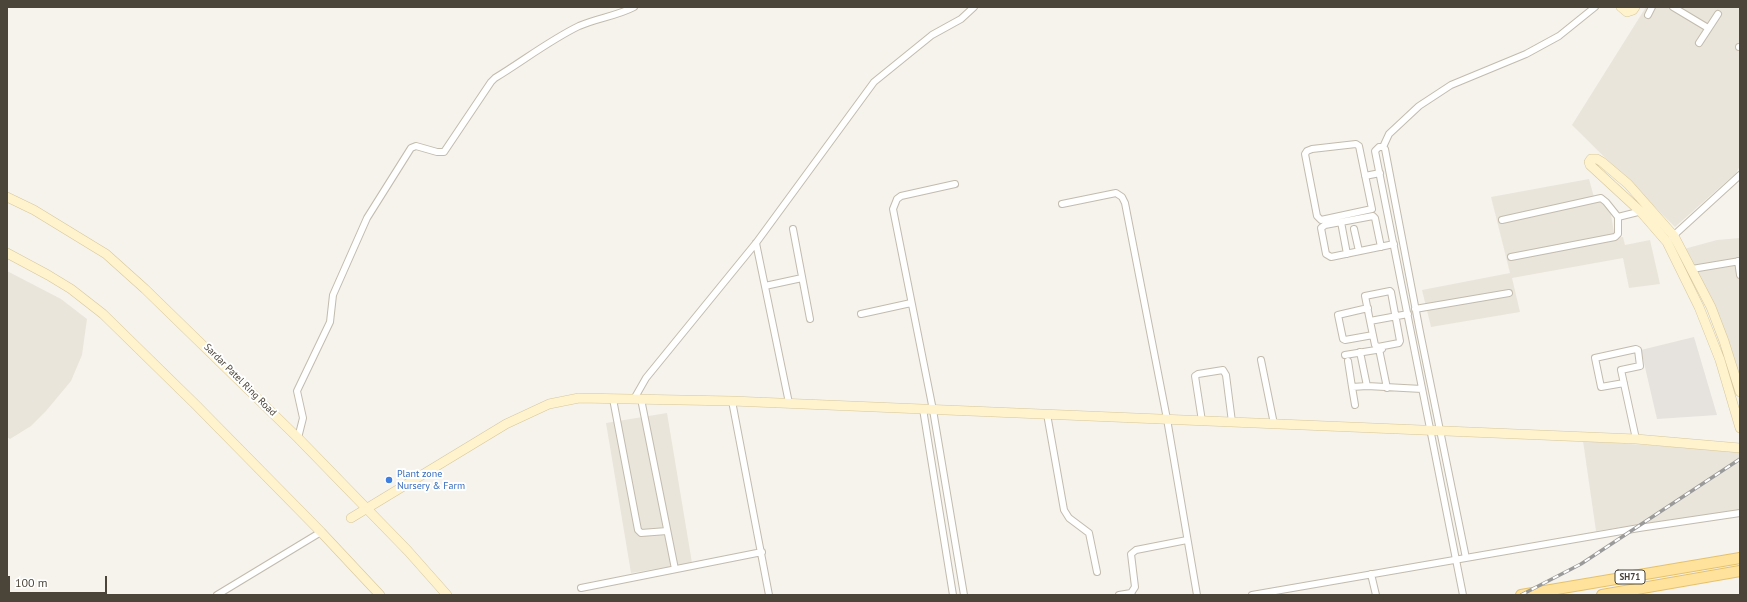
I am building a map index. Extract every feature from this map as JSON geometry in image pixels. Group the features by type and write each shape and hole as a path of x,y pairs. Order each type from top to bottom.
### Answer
{"main road":[{"name":"SH71","path":"1521,595 1740,558"},
{"name":"SH71","path":"1602,595 1647,591 1740,571"}],"street":[{"path":"298,438 303,418 297,391 330,322 333,295 367,218 411,148 416,146 437,152 444,152 495,78 580,26 626,12 634,7"},
{"path":"675,569 638,399 646,378 756,243 874,82 932,35 961,19 974,7"},
{"path":"1383,147 1393,130 1419,106 1450,86 1526,54 1559,36 1595,7"},
{"path":"1621,7 1627,12 1633,10 1635,7"},
{"path":"1648,15 1652,7"},
{"path":"1673,7 1708,28"},
{"path":"1699,43 1718,14"},
{"path":"1357,144 1359,146 1365,176 1371,210 1321,220 1317,216 1305,154 1307,151 1312,149 1357,144"},
{"path":"1383,147 1377,148 1375,151 1422,389 1436,430 1466,558"},
{"path":"1383,147 1385,149 1416,309 1456,560 1463,595"},
{"path":"1740,392 1711,307 1692,269 1670,239 1648,204 1628,184 1602,162 1594,158 1590,161 1590,164 1670,239 1720,360 1740,428"},
{"path":"1365,176 1380,173"},
{"path":"1670,239 1740,175"},
{"path":"953,595 928,410 911,303 893,209 897,199 906,193 954,184"},
{"path":"1062,204 1116,193 1122,197 1125,203 1167,419 1196,595"},
{"name":"Sardar Patel Ring Road","path":"7,197 34,210 106,254 156,299 298,438 447,595"},
{"path":"1502,220 1601,198 1618,217 1618,234 1615,237 1512,257"},
{"path":"1618,217 1641,212 1648,204"},
{"path":"1381,246 1373,216 1321,227 1326,254 1331,257 1394,244"},
{"path":"1376,224 1390,221"},
{"path":"1341,222 1347,254"},
{"path":"793,229 810,319"},
{"path":"1354,229 1359,251"},
{"path":"756,243 789,403"},
{"path":"7,253 72,289 103,314 196,405 321,532 380,595"},
{"path":"1692,269 1739,261 1740,275"},
{"path":"765,286 802,278"},
{"path":"1390,291 1396,316 1400,340 1399,343 1378,347 1375,345 1368,308 1366,295 1390,291"},
{"path":"1416,309 1509,293"},
{"path":"861,314 911,303"},
{"path":"1701,311 1711,307"},
{"path":"1368,308 1338,315 1342,339 1345,340 1373,335"},
{"path":"1370,321 1408,314"},
{"path":"1355,405 1346,358 1360,352 1395,347"},
{"path":"1379,349 1387,388"},
{"path":"1624,383 1601,387 1596,357 1636,349 1638,350 1641,366 1621,370 1624,383 1636,439"},
{"path":"1360,352 1367,386"},
{"path":"1260,360 1274,424"},
{"path":"1202,421 1195,376 1198,374 1223,370 1226,374 1232,422"},
{"path":"1352,387 1367,386 1422,389"},
{"path":"351,518 506,424 549,404 579,398 789,403 1636,439 1739,446"},
{"path":"613,399 638,530 641,533 667,531"},
{"path":"732,401 769,595"},
{"path":"928,410 964,595"},
{"path":"1047,414 1064,510 1069,518 1089,533 1097,572"},
{"path":"1252,595 1269,594 1371,574 1639,528 1740,513"},
{"path":"218,595 321,532"},
{"path":"1119,595 1131,594 1135,587 1132,552 1187,540"},
{"path":"581,588 762,552"},
{"path":"1371,574 1376,595"}],"shaded area":[{"path":"1646,7 1740,7 1740,166 1736,173 1675,227 1572,125"},
{"path":"1589,179 1595,201 1604,201 1610,209 1615,238 1623,237 1625,245 1650,240 1660,284 1629,288 1623,258 1512,278 1520,312 1431,327 1422,290 1510,273 1491,197"},
{"path":"1740,238 1740,376 1736,376 1684,249 1717,240"},
{"path":"7,271 61,299 87,319 82,355 71,381 46,411 31,426 10,439 7,437"},
{"path":"1694,337 1717,415 1657,419 1641,350"},
{"path":"667,413 692,563 631,573 606,423"},
{"path":"1583,441 1740,451 1740,511 1596,531"}],"railway":[{"path":"1521,595 1581,564 1740,459"}],"place":[{"name":"Plant zone Nursery & Farm","path":"389,480"}]}
